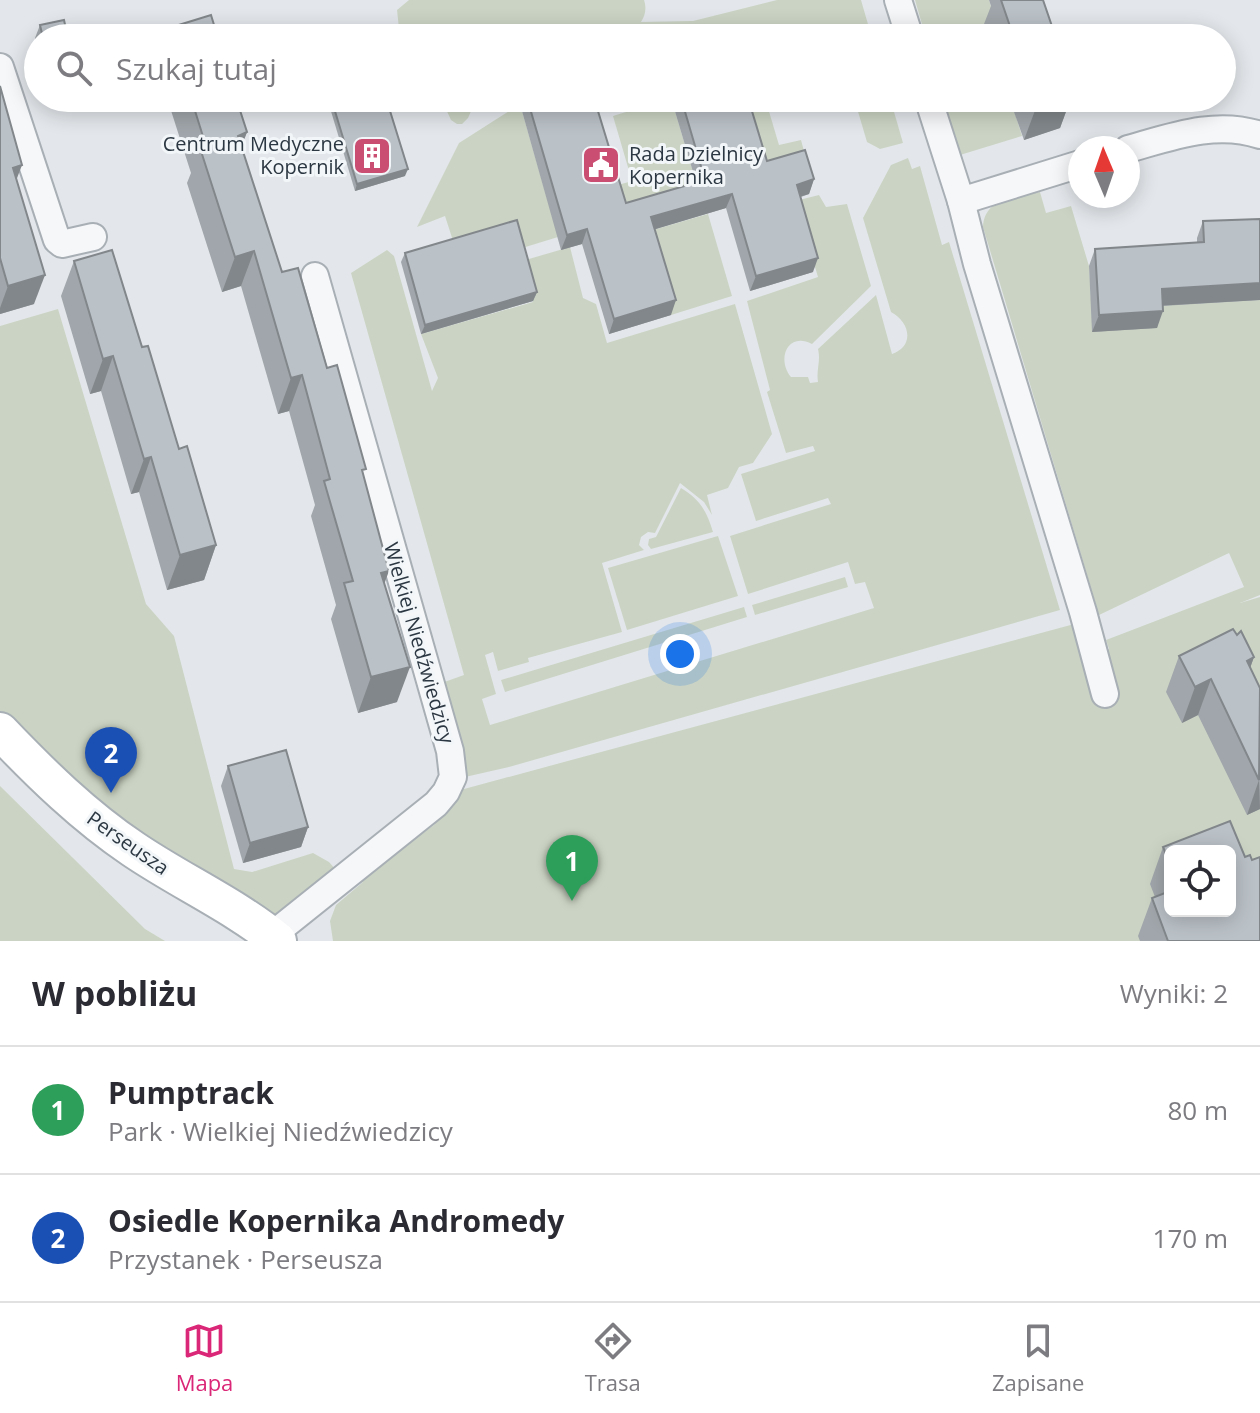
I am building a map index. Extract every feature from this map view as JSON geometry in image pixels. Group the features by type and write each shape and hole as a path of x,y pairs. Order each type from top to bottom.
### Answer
{"street":[{"path":"898,0 906,24"},
{"path":"0,67 57,240 62,244 93,237"},
{"path":"932,112 1105,694"},
{"path":"1140,146 1193,131 1223,129 1260,135"},
{"path":"961,201 1068,168"},
{"name":"Wielkiej Niedźwiedzicy","path":"274,938 436,804 446,792 453,774 433,686 374,491 315,276"},
{"name":"Perseusza","path":"0,731 52,784 109,832 274,938"}],"green space":[{"path":"409,0 644,0 645,12 641,22 693,21 777,0 861,0 868,24 398,24 397,10"},
{"path":"915,0 989,0 995,20 994,24 922,24"},
{"path":"447,112 471,112 462,124 451,120"},
{"path":"507,112 522,112 558,237 519,249 455,247 445,216 417,227 459,143"},
{"path":"626,112 675,112 700,195 620,218 611,187 632,181 613,116"},
{"path":"743,112 769,112 779,145 801,140 807,162 762,176"},
{"path":"858,112 894,112 903,143 880,149 867,142"},
{"path":"947,112 1014,112 1022,136 960,155"},
{"path":"908,158 912,169 920,166 942,245 949,242 1060,610 465,777 433,686 464,675 351,273 387,250 394,256 432,391 438,378 421,334 533,302 522,261 570,247 583,298 596,304 607,343 735,304 772,434 753,463 739,467 728,488 707,495 712,515 704,502 680,483 655,533 648,532 641,537 639,545 644,550 602,563 622,632 528,658 529,662 498,671 493,652 485,655 496,694 482,699 490,725 874,608 865,582 855,584 848,562 748,594 730,536 831,504 828,498 756,521 741,474 815,451 813,446 786,453 767,392 770,390 747,301 818,277 795,201 819,195 826,207 847,204 871,286 812,344 796,341 791,344 785,355 787,370 791,377 808,377 810,383 818,382 818,349 876,295 892,354 899,350 907,340 906,328 891,312 863,218 891,165"},
{"path":"1040,192 1046,213 1072,208 1089,266 1093,332 1155,306 1260,300 1260,595 1240,603 1260,597 1260,941 333,941 330,921 336,905 363,882 351,886 434,825 453,792 1078,623 1088,656 1109,649 1106,640 1244,587 1229,553 1099,615 983,227 985,217 995,204 1003,200"},
{"path":"708,214 732,296 671,315 646,232"},
{"path":"58,309 146,604 174,636 234,869 252,872 313,853 329,862 350,886 271,936 0,732 0,326"},
{"path":"681,488 702,507 713,532 651,549 649,539 656,537"},
{"path":"718,536 738,596 627,630 608,568"},
{"path":"845,577 848,587 755,615 752,605"},
{"path":"744,607 747,617 505,692 501,680"},
{"path":"0,786 145,929 165,941 0,941"}],"building":[{"path":"1001,0 1043,0 1051,24 1009,24"},
{"path":"211,15 214,24 182,24"},
{"path":"64,20 65,24 45,24"},
{"path":"0,86 22,165 13,168 45,275 8,286 0,258"},
{"path":"195,112 241,112 247,132 238,136 282,272 298,268 327,368 337,365 366,469 362,470 389,571 381,573 410,667 371,677 344,583 353,581 324,481 330,479 302,375 291,378 254,251 235,257 200,148 206,146"},
{"name":"Centrum Medyczne Kopernik","path":"335,112 390,112 408,169 357,184"},
{"path":"531,112 598,112 626,203 705,180 685,112 752,112 767,161 805,150 814,179 797,185 818,258 756,276 732,194 651,217 676,300 614,319 587,229 567,235"},
{"path":"1260,219 1260,283 1162,289 1163,311 1099,315 1095,249 1204,242 1203,221"},
{"path":"517,220 537,292 425,325 405,253"},
{"path":"112,250 142,347 148,346 179,449 187,446 216,545 180,555 151,457 144,459 113,356 103,359 74,261"},
{"path":"1233,629 1237,635 1241,631 1254,657 1247,661 1260,688 1259,780 1211,679 1195,687 1179,656"},
{"path":"286,750 308,827 250,843 228,766"},
{"path":"1230,821 1245,857 1250,855 1252,860 1260,857 1260,941 1168,941 1152,898 1164,893 1164,917 1236,917 1236,845 1168,845"}],"place":[{"name":"Centrum Medyczne Kopernik","path":"372,156"},
{"name":"Rada Dzielnicy Kopernika","path":"601,165"},
{"name":"Osiedle Kopernika Andromedy","path":"111,793"},
{"name":"Pumptrack","path":"572,901"}]}
